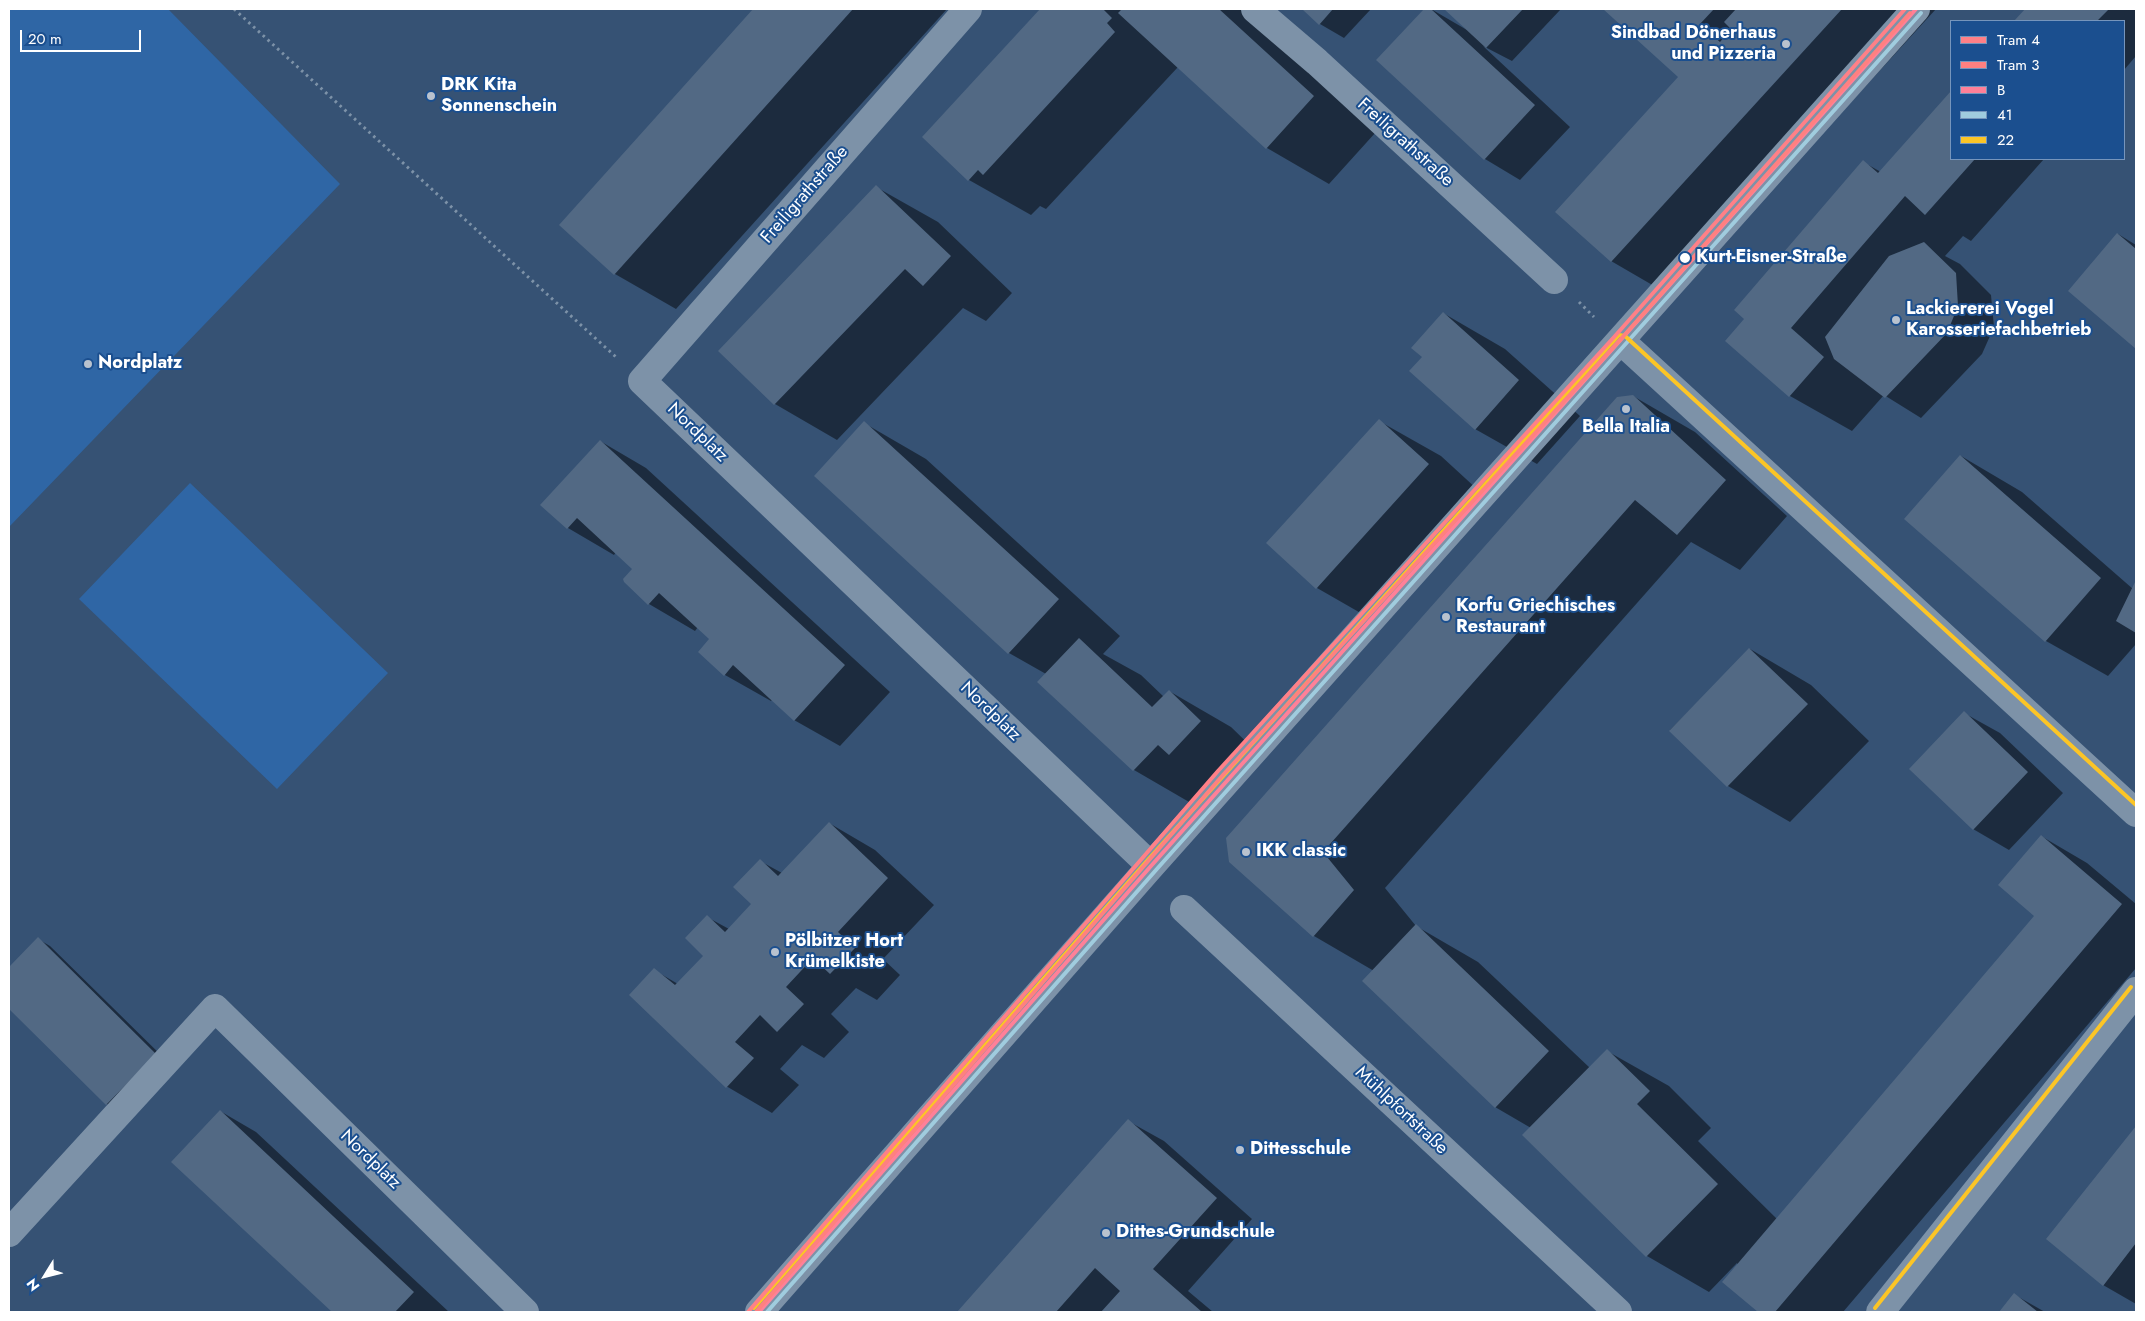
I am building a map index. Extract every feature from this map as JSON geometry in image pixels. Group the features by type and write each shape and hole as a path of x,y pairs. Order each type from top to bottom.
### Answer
{"street":[{"name":"Freiligrathstraße","path":"642,381 968,9"},
{"name":"Freiligrathstraße","path":"1255,9 1324,69 1554,280"},
{"path":"759,1312 1151,866 1916,9"},
{"path":"1621,341 2136,813"},
{"name":"Nordplatz","path":"642,381 1151,866"},
{"name":"Mühlpfortstraße","path":"1184,909 1618,1312"},
{"path":"1880,1312 2136,990"},
{"name":"Nordplatz","path":"9,1233 215,1008 524,1312"}],"path":[{"path":"234,9 642,381"},
{"path":"1554,280 1621,341"}],"shaded area":[{"name":"Nordplatz","path":"9,9 168,9 340,184 9,527"},
{"path":"190,483 388,673 277,789 79,599"}],"building":[{"path":"753,9 853,9 614,275 559,225"},
{"path":"1040,9 1103,9 1112,18 1107,23 1115,32 983,175 978,170 968,181 922,137"},
{"path":"1122,9 1219,9 1314,96 1266,149 1118,13"},
{"path":"1302,9 1333,9 1319,25"},
{"path":"1424,9 1431,9 1535,105 1484,160 1376,60"},
{"path":"1444,9 1523,9 1486,48"},
{"path":"1603,9 1714,9 1700,24 1720,42 1731,29 1724,22 1736,9 1842,9 1611,262 1555,212 1678,77"},
{"path":"2025,9 2109,9 2098,20 2015,20"},
{"path":"1950,92 1950,160 1974,160 1925,215 1905,196 1791,328 1824,357 1789,397 1725,341 1744,319 1734,310 1863,160 1878,173"},
{"path":"876,185 951,256 923,286 905,269 774,405 718,351"},
{"name":"Lackiererei Vogel Karosseriefachbetrieb","path":"2117,233 2136,249 2136,349 2068,291"},
{"name":"Lackiererei Vogel Karosseriefachbetrieb","path":"1924,242 1956,273 1958,306 1947,333 1885,398 1834,359 1825,337 1889,256"},
{"path":"1443,312 1519,380 1475,430 1409,371 1422,357 1411,348"},
{"path":"1633,395 1726,480 1677,535 1635,500 1323,852 1354,890 1313,937 1229,862 1226,838 1617,397"},
{"path":"1379,419 1429,464 1316,589 1266,543"},
{"path":"864,421 1059,599 1008,654 814,476"},
{"path":"600,440 845,665 794,721 733,665 724,676 698,652 709,639 659,593 648,605 624,582 623,579 632,569 577,518 567,529 540,505"},
{"path":"1960,455 2101,578 2045,642 1904,519"},
{"path":"2136,580 2136,633 2116,621"},
{"path":"1079,638 1152,707 1169,690 1201,721 1169,755 1158,745 1133,771 1037,682"},
{"path":"1749,648 1808,704 1727,787 1669,731"},
{"path":"1964,711 2028,772 1973,830 1909,769"},
{"name":"Pölbitzer Hort Krümelkiste","path":"829,822 888,878 838,932 855,948 830,974 813,958 786,987 804,1004 777,1032 760,1015 735,1042 754,1058 726,1088 629,995 654,968 675,985 703,956 685,938 707,915 725,932 751,904 733,887 760,859 778,876"},
{"path":"2041,835 2122,904 1775,1312 1758,1312 1722,1282 2034,916 1998,885"},
{"path":"1416,924 1549,1051 1495,1108 1362,981"},
{"path":"38,937 156,1054 106,1105 9,1009 9,967"},
{"path":"1607,1049 1650,1091 1637,1104 1718,1184 1646,1257 1522,1135"},
{"path":"220,1110 414,1292 395,1312 332,1312 171,1162"},
{"name":"Dittes-Grundschule","path":"1128,1119 1217,1198 1153,1269 1202,1312 1101,1312 1120,1291 1095,1268 1056,1312 957,1312"},
{"path":"2136,1126 2136,1243 2103,1286 2046,1239"},
{"path":"2014,1293 2038,1312 1999,1312"}],"tram line":[{"name":"4","path":"748,1312 1218,771 1615,336 1905,9"},
{"name":"3","path":"756,1312 1223,775 1620,340 1910,13"}],"transit line":[{"name":"B","path":"759,1312 1151,866 1916,9"},
{"name":"41","path":"767,1312 1156,870 1921,13"},
{"name":"22","path":"754,1308 1146,862 1619,335 1625,336 2136,805"},
{"name":"22","path":"1875,1308 2131,987"}],"place":[{"name":"Sindbad Dönerhaus und Pizzeria","path":"1786,44"},
{"name":"DRK Kita Sonnenschein","path":"431,96"},
{"name":"Kurt-Eisner-Straße","path":"1685,258"},
{"name":"Lackiererei Vogel Karosseriefachbetrieb","path":"1896,320"},
{"name":"Nordplatz","path":"88,364"},
{"name":"Bella Italia","path":"1626,409"},
{"name":"Korfu Griechisches Restaurant","path":"1446,617"},
{"name":"IKK classic","path":"1246,852"},
{"name":"Pölbitzer Hort Krümelkiste","path":"775,952"},
{"name":"Dittesschule","path":"1240,1150"},
{"name":"Dittes-Grundschule","path":"1106,1233"}]}
